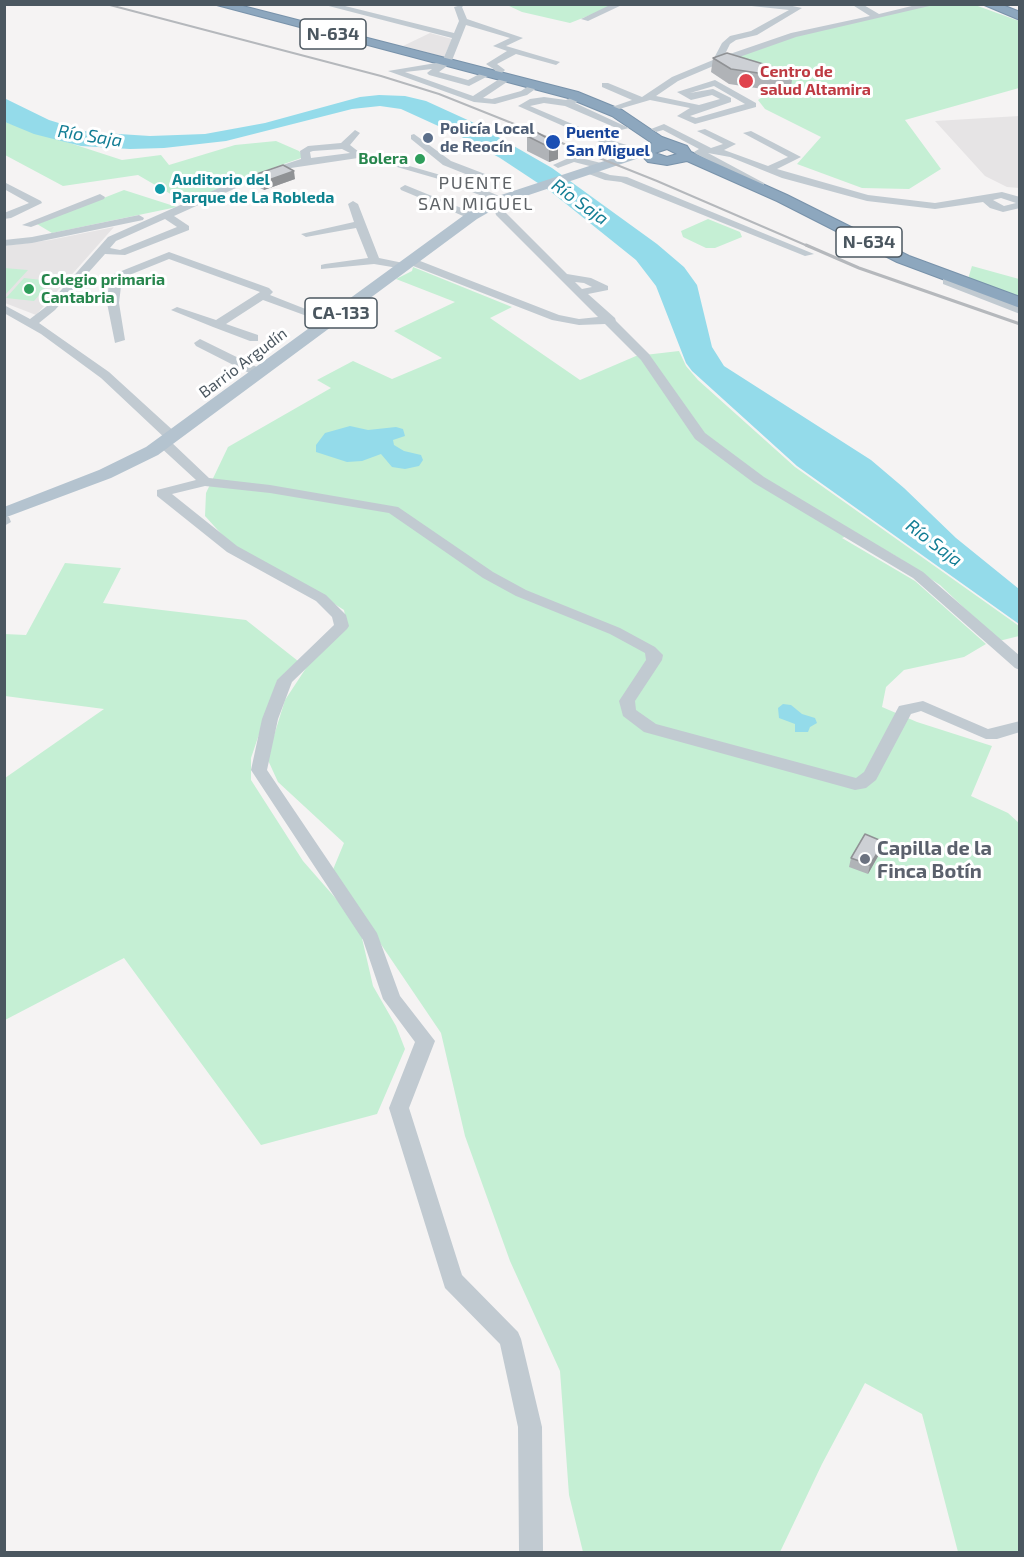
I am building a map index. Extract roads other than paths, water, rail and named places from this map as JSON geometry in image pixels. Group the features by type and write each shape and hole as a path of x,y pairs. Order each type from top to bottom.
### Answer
{"highway":[{"path":"988,4 1020,15"},
{"path":"994,4 1020,15"},
{"name":"N-634","path":"230,6 440,66 536,85 619,118 635,152"},
{"name":"N-634","path":"635,152 691,152 721,172 782,198 886,251 949,278 1020,303"},
{"name":"N-634","path":"635,152 691,152"}],"main road":[{"name":"N-634","path":"619,118 643,137 642,144 635,152"},
{"name":"Barrio Argudín","path":"168,440 408,263 490,208 523,193 572,178 635,152"},
{"name":"CA-133","path":"4,513 105,474 143,457 168,440"}],"street":[{"path":"325,4 456,36"},
{"path":"461,4 458,7 463,21 440,66 393,71 474,99 492,102 524,93 536,85"},
{"path":"585,19 620,4"},
{"path":"737,4 800,6"},
{"path":"855,4 879,17"},
{"path":"635,152 608,149 568,133 567,129 571,127 523,106 530,102 570,98 619,118 675,79 717,62 794,35 934,4"},
{"path":"717,62 726,43 733,38 770,25 800,6"},
{"path":"463,21 519,38 497,46 556,62"},
{"path":"474,99 491,76 501,70 490,64 514,51"},
{"path":"605,86 644,99 688,104 698,108 728,100 712,92 694,96 683,90 720,83 753,105 695,121 681,116 698,108"},
{"path":"782,198 691,152 664,127 609,178 623,179 809,254"},
{"path":"691,152 731,144 702,131"},
{"path":"344,146 355,133"},
{"path":"748,133 796,157 769,170"},
{"path":"414,137 447,163 481,176 467,185"},
{"path":"306,161 308,149 344,146 357,155"},
{"path":"558,165 573,159 635,152"},
{"path":"691,152 733,155 769,170 867,198 935,206 987,198 988,202 998,208 1013,208 1020,203"},
{"path":"32,323 51,308 112,239 247,180 306,161 357,155 430,173 467,185 611,320 645,357 700,436 759,480 918,575 1020,665"},
{"path":"562,155 573,159"},
{"path":"361,170 376,159"},
{"path":"430,173 447,163"},
{"path":"4,185 37,203 6,215"},
{"path":"405,188 490,208"},
{"path":"27,225 100,197"},
{"path":"353,204 374,261"},
{"path":"4,243 51,237 179,210"},
{"path":"6,215 51,237"},
{"path":"100,250 121,253 185,228 167,216"},
{"path":"128,221 153,222"},
{"path":"306,234 360,224"},
{"path":"119,339 113,303 115,281 118,276 169,255 267,292 217,325"},
{"path":"325,267 374,261 408,263 556,318 586,322 611,320"},
{"path":"566,277 587,280 604,288 582,292"},
{"path":"949,278 947,282 951,284 1020,311"},
{"path":"262,296 330,321"},
{"path":"4,308 32,323 105,375 205,482"},
{"path":"177,310 254,338"},
{"path":"200,343 259,373"},
{"path":"531,1552 530,1427 510,1339 453,1281 399,1108 425,1041 392,999 372,938 259,770 270,719 285,680 342,626 339,615 321,598 232,549 162,493 205,482 270,489 393,510 488,575 521,593 615,631 650,650 655,655 654,660 627,701 629,712 650,728 855,784 860,784 870,776 905,710 923,706 986,734 997,734 1020,726"}],"water":[{"name":"Río Saja","path":"405,96 426,101 472,122 552,168 657,244 684,267 697,285 712,347 724,366 871,460 904,488 956,538 1019,589 1019,624 797,466 692,371 686,363 656,286 636,260 550,191 500,158 458,135 401,109 380,106 352,109 226,141 164,148 130,149 81,146 34,134 5,122 4,98 49,120 88,132 150,136 205,134 265,123 360,97"},
{"path":"350,426 368,430 396,427 403,429 405,436 393,440 394,445 404,451 421,455 423,460 419,466 405,469 392,467 381,454 362,461 347,462 316,452 316,445 325,433"},
{"path":"783,704 791,705 802,714 815,718 817,723 810,727 808,732 795,732 795,724 779,718 778,708"}],"railway":[{"path":"106,4 381,76 439,94 657,181 810,247"},
{"path":"806,245 859,268 1020,324"}],"place":[{"name":"Centro de salud Altamira","path":"746,81"},
{"name":"Policía Local de Reocín","path":"428,138"},
{"name":"Puente San Miguel","path":"553,142"},
{"name":"Bolera","path":"420,159"},
{"name":"Auditorio del Parque de La Robleda","path":"160,189"},
{"name":"Colegio primaria Cantabria","path":"29,289"},
{"name":"Capilla de la Finca Botín","path":"865,859"}],"district":[{"name":"PUENTE SAN MIGUEL","path":"476,193"}]}
